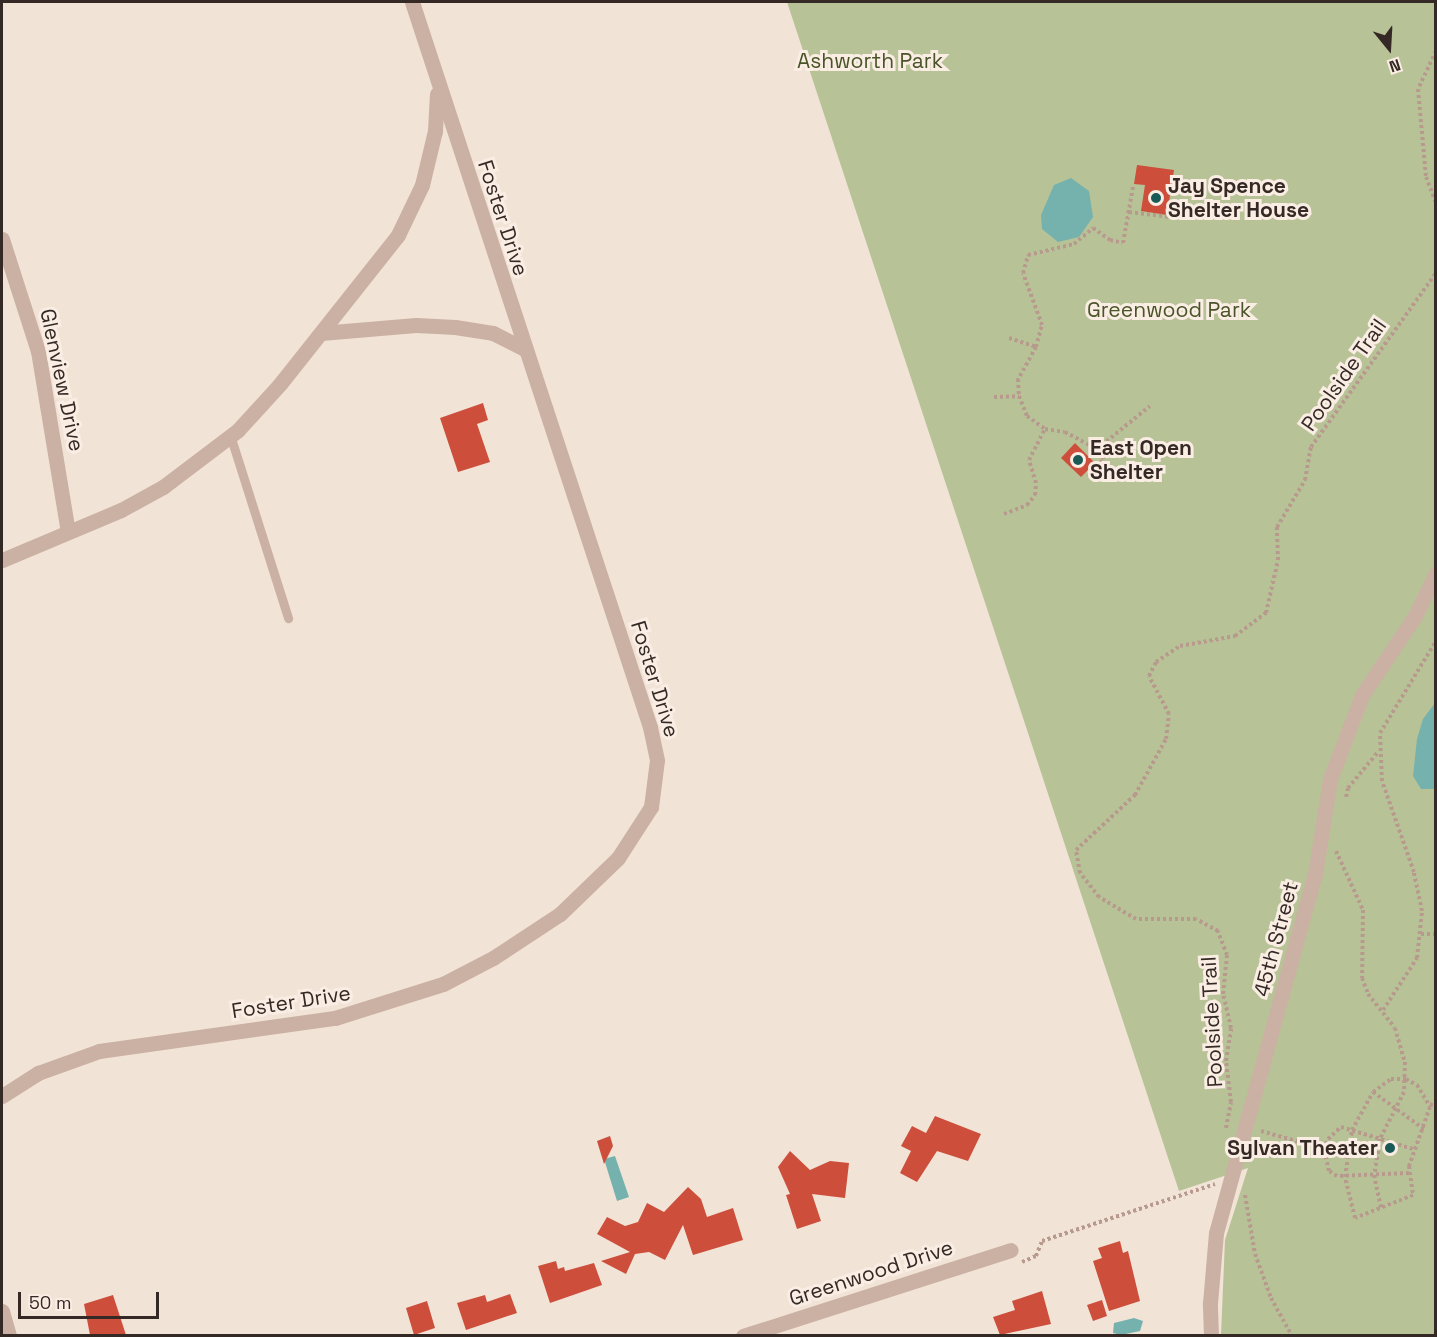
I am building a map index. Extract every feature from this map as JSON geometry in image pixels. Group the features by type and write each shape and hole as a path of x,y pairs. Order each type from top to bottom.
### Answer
{"street":[{"name":"Foster Drive","path":"2,1096 38,1073 99,1051 335,1018 443,984 493,958 560,914 591,888 641,828 657,784 657,760 650,727 523,348 412,2"},
{"path":"2,560 163,487 231,438 321,333 398,235 422,185 435,131 437,82"},
{"name":"Glenview Drive","path":"2,239 38,351 68,532"},
{"path":"321,333 416,325 455,327 493,333 523,348"},
{"name":"45th Street","path":"1211,1335 1212,1267 1237,1189 1315,874 1320,823 1344,736 1362,695 1415,616 1436,573"},
{"name":"Greenwood Drive","path":"743,1335 1015,1257"},
{"path":"2,1311 9,1335"}],"lane":[{"path":"231,438 288,618"}],"path":[{"path":"1436,51 1418,89 1426,177 1436,203"},
{"path":"1088,476 1104,459 1097,449 1065,432 1045,429 1027,416 1019,396 1018,379 1036,346 1042,325 1023,273 1028,255 1074,244 1093,228 1110,240 1123,243 1133,187"},
{"path":"1129,212 1171,217"},
{"name":"Poolside Trail","path":"1225,1133 1231,1102 1226,1061 1231,1028 1223,994 1227,955 1218,931 1196,919 1136,919 1099,897 1080,873 1076,850 1135,795 1166,739 1169,714 1149,676 1156,663 1180,646 1236,636 1266,614 1278,560 1277,527 1305,480 1311,447 1436,273"},
{"path":"1009,338 1036,346"},
{"path":"994,397 1019,396"},
{"path":"1097,449 1149,411 1150,406"},
{"path":"1004,514 1027,505 1035,495 1036,483 1029,460 1045,429"},
{"path":"1383,1010 1417,958 1422,911 1414,872 1382,781 1378,752 1380,734 1436,641"},
{"path":"1342,809 1348,788 1378,752"},
{"path":"1336,839 1335,848 1346,880 1363,910 1362,978 1368,994 1383,1010 1402,1044 1406,1079 1396,1108 1380,1139 1374,1175 1381,1208"},
{"path":"1421,934 1434,934"},
{"path":"1391,1079 1406,1079 1424,1092 1430,1104 1424,1129 1413,1149 1409,1173 1413,1195 1355,1218 1345,1177 1352,1130 1373,1092 1391,1079"},
{"path":"1373,1092 1424,1129"},
{"path":"1430,1104 1436,1103"},
{"path":"1409,1173 1345,1177 1329,1171 1324,1149 1335,1131 1341,1127 1413,1149"},
{"path":"1261,1131 1324,1149"},
{"path":"1216,1175 1237,1189 1255,1254 1271,1298 1292,1335"},
{"path":"1015,1257 1036,1256 1042,1240 1209,1183 1237,1189"}],"green space":[{"name":"Greenwood Park","path":"787,2 1435,2 1435,1335 1221,1335 1225,1240 1248,1168 1179,1191"}],"water":[{"path":"1071,178 1089,191 1093,217 1079,237 1058,242 1042,229 1041,215 1054,185"},
{"path":"1435,703 1435,789 1421,789 1413,776 1417,739 1423,719"},
{"path":"615,1156 629,1197 617,1201 604,1159"},
{"path":"1134,1318 1143,1321 1140,1331 1121,1335 1113,1333 1114,1323"}],"building":[{"name":"Jay Spence Shelter House","path":"1137,165 1174,170 1167,215 1141,211 1145,185 1134,184"},
{"path":"483,403 488,420 477,424 490,462 458,472 440,418"},
{"name":"East Open Shelter","path":"1075,443 1095,463 1081,477 1061,458"},
{"path":"935,1116 981,1134 968,1161 937,1151 917,1182 900,1173 911,1151 901,1146 912,1126 926,1133"},
{"path":"610,1136 613,1146 604,1164 597,1141"},
{"path":"790,1151 810,1170 830,1161 849,1163 845,1198 812,1194 821,1221 797,1229 786,1195 790,1194 778,1167"},
{"path":"688,1187 701,1199 707,1217 733,1208 743,1240 693,1255 683,1225 665,1260 649,1252 635,1254 626,1274 601,1261 630,1252 597,1234 607,1217 625,1226 638,1222 647,1203 664,1212"},
{"path":"1120,1241 1123,1253 1128,1251 1140,1301 1109,1311 1093,1261 1102,1258 1098,1248"},
{"path":"556,1261 558,1269 564,1267 565,1271 594,1263 602,1285 550,1303 538,1266"},
{"path":"1042,1291 1051,1324 1000,1335 993,1317 1015,1310 1012,1301"},
{"path":"510,1294 517,1313 466,1330 457,1303 485,1295 487,1302"},
{"path":"113,1295 126,1335 90,1335 84,1304"},
{"path":"1102,1300 1107,1316 1093,1321 1087,1305"},
{"path":"427,1301 435,1328 414,1335 406,1308"}],"place":[{"name":"Jay Spence Shelter House","path":"1156,198"},
{"name":"East Open Shelter","path":"1078,460"},
{"name":"Sylvan Theater","path":"1390,1148"}],"park label":[{"name":"Ashworth Park","path":"870,61"}]}
